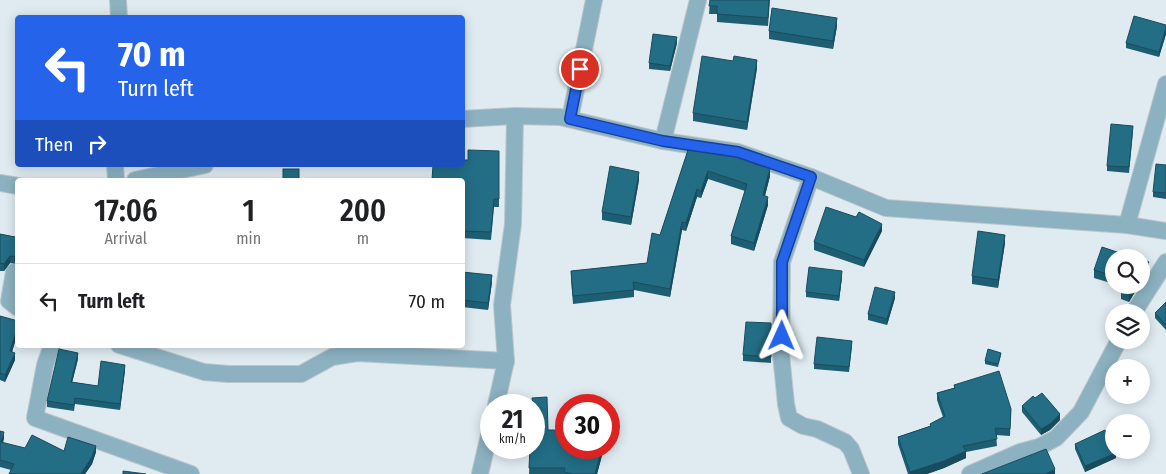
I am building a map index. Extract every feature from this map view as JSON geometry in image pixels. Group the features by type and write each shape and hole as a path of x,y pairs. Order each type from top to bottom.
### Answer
{"street":[{"path":"118,0 119,15"},
{"path":"570,119 594,0"},
{"path":"663,141 698,0"},
{"path":"1127,225 1166,84"},
{"path":"498,394 506,361 502,305 512,224 515,116"},
{"path":"465,119 515,116 570,119 663,141 738,152 811,177 886,208 1127,225 1166,231"},
{"path":"144,178 196,167"},
{"path":"811,177 782,262 782,354 786,404 789,418 803,426 817,429 845,442 851,449 862,474"},
{"path":"0,183 15,186"},
{"path":"1139,304 1166,262"},
{"path":"14,272 9,301 15,306"},
{"path":"51,348 45,365 35,418 191,474"},
{"path":"128,348 204,372 285,376 302,374 332,357 357,353 506,361"},
{"path":"970,474 1020,452 1040,447 1056,438 1081,412 1114,349"},
{"path":"480,474 483,459"}],"building":[{"path":"710,0 769,0 768,18 717,14 717,6 709,6"},
{"path":"772,8 837,18 833,41 769,31"},
{"path":"1134,16 1166,25 1159,52 1126,43"},
{"path":"653,34 677,37 670,66 649,63"},
{"path":"702,56 733,61 734,56 757,60 747,122 693,113"},
{"path":"1111,124 1133,126 1129,167 1107,166"},
{"path":"689,147 736,154 752,160 754,164 770,168 763,195 768,197 754,243 731,236 747,184 708,171 701,191 697,189 686,223 682,222 670,289 633,282 634,290 573,296 571,271 647,263 652,233 660,235"},
{"path":"468,150 499,151 499,199 494,199 491,232 465,231 465,178 432,178 433,167 465,167 465,160 468,160"},
{"path":"1156,164 1166,165 1166,193 1153,192"},
{"path":"610,166 639,172 631,217 602,212"},
{"path":"283,169 299,169 299,178 283,178"},
{"path":"826,207 856,217 859,212 882,224 864,260 814,242"},
{"path":"978,231 1005,235 998,280 972,276"},
{"path":"0,234 15,237 15,257 10,256 4,264 0,263"},
{"path":"1102,247 1108,249 1105,249 1105,273 1094,270"},
{"path":"809,267 842,271 839,296 806,292"},
{"path":"465,272 492,275 488,303 465,300"},
{"path":"875,287 895,292 887,319 868,314"},
{"path":"1166,302 1166,325 1155,313"},
{"path":"0,316 15,320 15,335 10,351 15,353 5,375 0,373"},
{"path":"746,322 771,323 771,357 743,355"},
{"path":"817,337 852,341 849,367 814,364"},
{"path":"59,349 78,353 71,382 98,386 101,361 125,365 120,404 75,398 74,405 47,401"},
{"path":"988,349 1001,353 998,364 985,361"},
{"path":"999,371 1011,409 1010,429 995,428 997,439 963,446 966,451 944,461 910,472 898,437 931,426 930,424 945,416 937,393 955,388 954,385"},
{"path":"1042,393 1060,414 1050,424 1041,429 1022,406 1033,396 1035,398"},
{"path":"545,397 547,397 548,430 555,430 555,459 599,459 595,474 573,474 564,472 565,468 529,468 529,459 545,459"},
{"path":"1105,430 1105,458 1085,466 1075,444"},
{"path":"0,431 4,432 1,442 25,448 32,435 64,451 68,437 96,446 92,457 81,474 9,474 14,464 0,460"},
{"path":"1046,449 1055,469 1045,474 982,474"},
{"path":"123,471 146,474 123,474"}],"route":[{"path":"580,69 570,119 663,141 738,152 811,177 782,262 782,336"}]}
